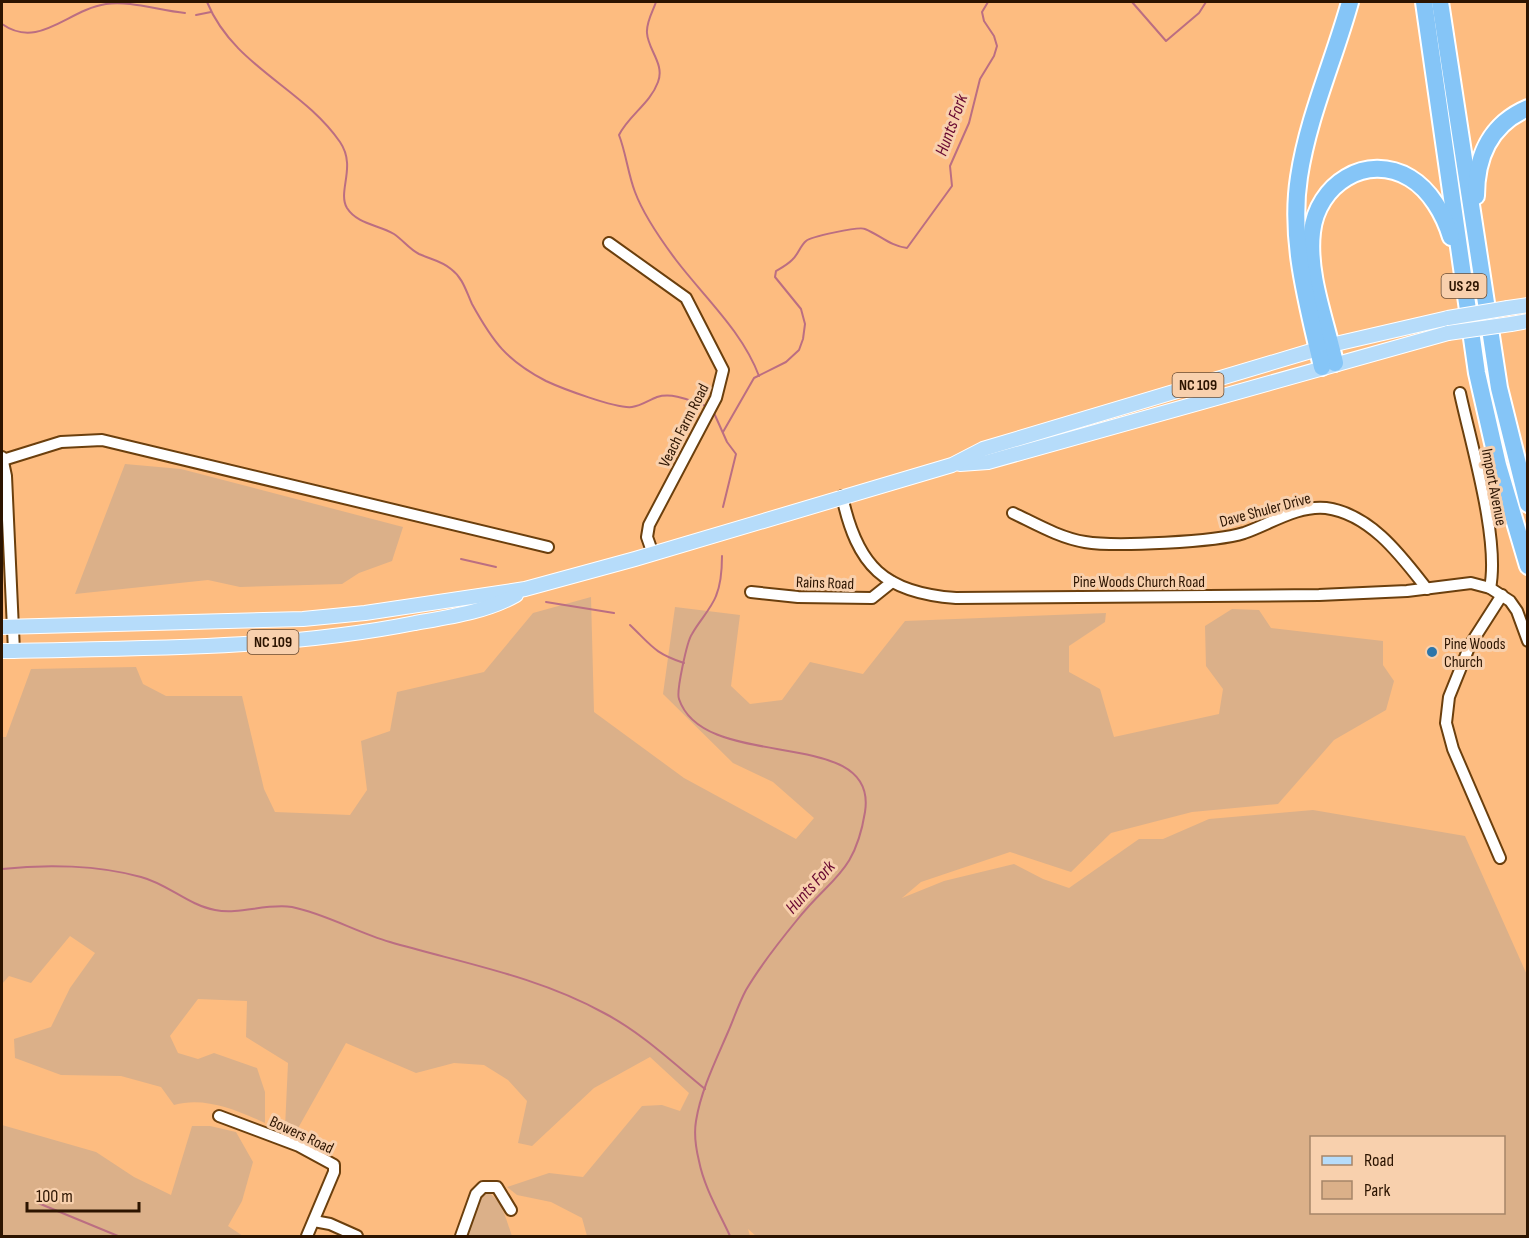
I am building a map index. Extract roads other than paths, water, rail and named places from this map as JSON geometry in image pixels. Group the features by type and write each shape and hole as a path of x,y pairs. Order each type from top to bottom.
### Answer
{"highway":[{"path":"1324,347 1299,267 1296,224 1299,177 1312,123 1350,2"},
{"name":"US 29","path":"1424,2 1477,373 1498,465 1527,566"},
{"name":"US 29","path":"1440,2 1499,388 1527,504"},
{"path":"1476,242 1476,182 1481,154 1494,132 1507,118 1527,108"},
{"path":"1328,365 1312,263 1312,231 1318,208 1328,192 1348,175 1367,169 1388,170 1408,177 1425,189 1449,228 1462,273"}],"main road":[{"name":"NC 109","path":"8,627 303,619 365,613 525,589 653,554 952,465 993,446 1324,347 1448,318 1527,305"},
{"name":"NC 109","path":"952,465 988,462 1448,333 1527,321"},
{"name":"NC 109","path":"8,651 231,645 362,634 470,612 513,597 525,589"}],"street":[{"name":"Veach Farm Road","path":"609,243 686,298 720,360 723,370 716,398 649,525 647,537 653,554"},
{"name":"Import Avenue","path":"1460,393 1490,538 1493,563 1490,588"},
{"path":"8,651 6,476 2,459 61,442 102,440 548,546"},
{"name":"Pine Woods Church Road","path":"842,496 849,528 857,548 870,564 892,582 920,594 956,598 1319,595 1427,589 1471,583 1490,588"},
{"name":"Dave Shuler Drive","path":"1013,513 1071,539 1087,543 1112,543 1226,537 1307,510 1327,508 1361,523 1382,536 1427,589"},
{"name":"Rains Road","path":"751,592 798,597 872,598 892,582"},
{"path":"1490,588 1502,595 1517,611 1527,641"},
{"path":"1500,858 1453,750 1446,723 1449,697 1470,645 1502,595"},
{"name":"Bowers Road","path":"219,1116 299,1146 334,1165 334,1172 307,1236"},
{"path":"461,1236 476,1194 483,1187 497,1187 511,1210"},
{"path":"314,1221 330,1224 357,1236"}],"waterway":[{"path":"207,2 219,24 234,44 307,106 340,142 347,160 344,194 347,208 351,213 362,221 394,234 415,252 444,264 455,273 494,340 511,357 546,381 614,405 632,407 657,397 669,396 706,406"},
{"path":"656,2 647,33 660,75 650,97 628,121 619,135 635,192 653,228 733,330 743,344 759,376"},
{"name":"Hunts Fork","path":"723,432 754,378 786,362 799,350 803,339 805,324 801,309 775,277 776,271 794,258 806,241 845,230 865,229 890,243 907,248 952,186 950,166 969,123 980,79 994,56 997,46 994,36 984,21 982,12 988,2"},
{"name":"Hunts Fork","path":"1132,2 1166,41 1199,13 1206,2"},
{"path":"2,24 15,31 28,33 41,31 78,13 115,3 185,13"},
{"path":"196,15 211,12"},
{"name":"Hunts Fork","path":"714,413 727,442 736,454 723,507"},
{"name":"Hunts Fork","path":"722,556 716,596 687,646 680,677 679,699 695,722 721,736 753,745 819,757 845,768 862,785 865,812 861,833 848,862 783,937 746,990 701,1098 695,1126 701,1171 730,1236"},
{"path":"461,559 496,567"},
{"path":"546,602 614,613"},
{"path":"630,625 660,652 684,663"},
{"path":"2,869 54,866 107,870 151,880 196,904 215,910 234,911 273,906 305,910 377,938 526,980 579,1000 631,1030 705,1089"},
{"path":"38,1203 118,1236"}],"place":[{"name":"Pine Woods Church","path":"1432,652"}]}
